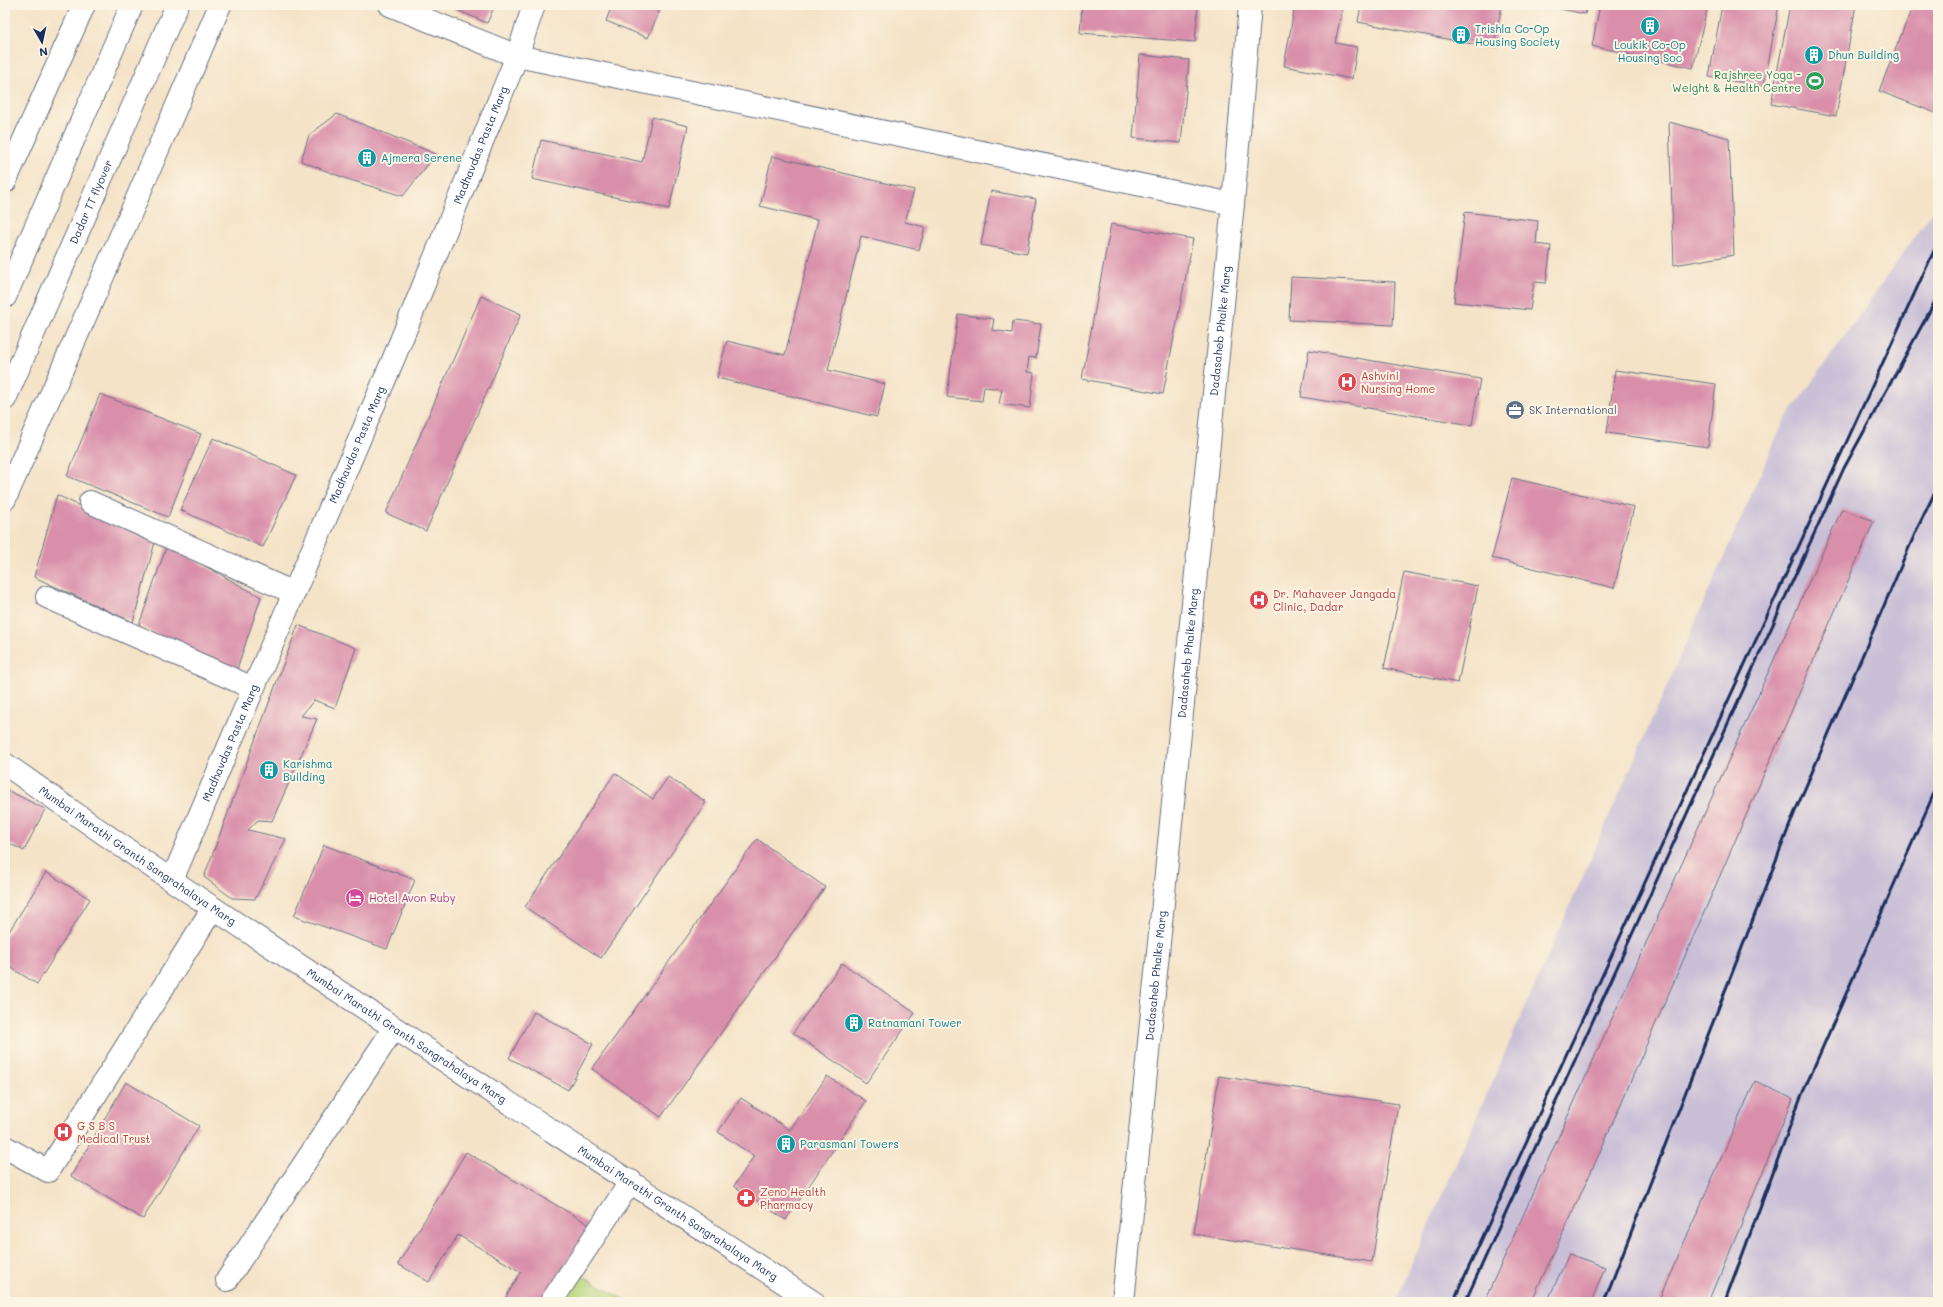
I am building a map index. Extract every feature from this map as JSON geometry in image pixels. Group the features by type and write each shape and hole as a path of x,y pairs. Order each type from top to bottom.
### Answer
{"main road":[{"path":"6,178 84,5"},
{"path":"5,297 132,5"},
{"name":"Dadar TT flyover","path":"5,399 178,5"},
{"path":"5,499 220,5"},
{"path":"390,5 517,56 1233,204"},
{"name":"Madhavdas Pasta Marg","path":"172,880 393,360 517,56 534,5"},
{"name":"Dadasaheb Phalke Marg","path":"1123,1302 1233,204 1250,5"},
{"path":"90,502 294,593"},
{"path":"47,597 253,688"},
{"name":"Mumbai Marathi Granth Sangrahalaya Marg","path":"5,764 172,880 394,1028 631,1181 813,1302"},
{"path":"5,1147 48,1171 214,908"},
{"path":"227,1280 394,1028"},
{"path":"551,1302 631,1181"}],"shaded area":[{"path":"1938,204 1938,1302 1395,1302 1783,423"}],"green space":[{"path":"554,1259 628,1302 529,1302"}],"building":[{"path":"445,5 495,5 487,23"},
{"path":"612,5 662,5 648,38 606,21"},
{"path":"1082,5 1198,5 1195,42 1080,33"},
{"path":"1295,5 1343,5 1335,43 1357,47 1352,79 1284,66"},
{"name":"Trishla Co-Op Housing Society","path":"1361,5 1502,5 1493,48 1358,22"},
{"path":"1541,5 1587,5 1585,14"},
{"name":"Loukik Co-Op Housing Soc","path":"1600,5 1708,5 1693,68 1592,46"},
{"path":"1722,5 1779,5 1764,86 1709,77"},
{"name":"Dhun Building","path":"1790,5 1856,5 1836,116 1771,104"},
{"path":"1913,5 1938,5 1938,114 1879,91"},
{"path":"1140,55 1189,60 1181,143 1133,138"},
{"name":"Ajmera Serene","path":"337,114 436,154 403,196 347,179 301,161 309,135"},
{"path":"652,117 688,126 669,209 532,179 541,140 642,162"},
{"path":"1669,122 1729,138 1734,255 1674,265"},
{"path":"772,156 914,190 905,222 925,227 919,250 861,236 828,370 885,384 877,417 717,378 727,341 785,355 818,220 760,206"},
{"path":"991,191 1036,199 1027,253 981,245"},
{"path":"1465,212 1538,221 1536,244 1551,246 1546,283 1534,282 1530,310 1454,302"},
{"path":"1111,224 1193,239 1163,394 1082,379"},
{"path":"1291,277 1395,282 1393,325 1289,320"},
{"path":"481,296 521,314 426,531 386,513"},
{"path":"958,314 994,319 992,330 1012,333 1013,321 1041,324 1036,358 1029,357 1027,372 1034,373 1030,408 999,404 1002,389 984,387 982,401 947,397"},
{"path":"1309,350 1480,379 1472,425 1301,397"},
{"path":"1615,370 1716,384 1708,447 1607,433"},
{"path":"100,394 201,434 168,517 67,476"},
{"path":"213,438 296,475 263,547 180,510"},
{"path":"1512,478 1634,507 1614,588 1492,558"},
{"path":"57,495 155,542 133,622 34,577"},
{"path":"1842,509 1874,521 1596,1161 1531,1302 1484,1302"},
{"path":"167,545 261,597 235,675 139,625"},
{"path":"1404,572 1478,586 1458,683 1384,668"},
{"name":"Karishma Building","path":"298,625 356,648 335,708 314,700 301,716 317,719 272,821 258,820 248,830 286,839 255,899 232,898 204,877"},
{"path":"615,773 653,799 668,777 706,802 601,958 525,907"},
{"path":"5,789 45,809 24,851 5,841"},
{"path":"757,839 825,887 661,1117 592,1069"},
{"name":"Hotel Avon Ruby","path":"324,845 415,880 387,949 294,916"},
{"path":"46,872 90,899 37,984 5,964 5,938"},
{"name":"Ratnamani Tower","path":"842,963 915,1013 866,1083 793,1033"},
{"path":"534,1012 593,1044 568,1090 509,1058"},
{"name":"Parasmani Towers","path":"827,1076 866,1101 786,1220 734,1186 754,1156 718,1132 741,1098 790,1130"},
{"path":"1219,1076 1398,1104 1372,1262 1194,1234"},
{"path":"1755,1081 1793,1099 1709,1302 1658,1302"},
{"path":"126,1082 199,1126 143,1219 71,1176"},
{"path":"466,1152 590,1225 543,1302 503,1302 521,1272 458,1235 429,1282 398,1264"},
{"path":"1569,1254 1605,1267 1591,1302 1547,1302"}],"railway":[{"path":"1453,1302 1938,242"},
{"path":"1465,1302 1844,468 1938,296"},
{"path":"1604,1302 1794,814 1917,529 1938,486"},
{"path":"1725,1302 1800,1099 1938,784"}],"place":[{"name":"Loukik Co-Op Housing Soc","path":"1650,26"},
{"name":"Trishla Co-Op Housing Society","path":"1461,35"},
{"name":"Dhun Building","path":"1814,55"},
{"name":"Rajshree Yoga - Weight & Health Centre","path":"1815,81"},
{"name":"Ajmera Serene","path":"367,158"},
{"name":"Ashvini Nursing Home","path":"1347,382"},
{"name":"SK International","path":"1515,410"},
{"name":"Dr. Mahaveer Jangada Clinic, Dadar","path":"1259,600"},
{"name":"Karishma Building","path":"269,770"},
{"name":"Hotel Avon Ruby","path":"355,898"},
{"name":"Ratnamani Tower","path":"854,1023"},
{"name":"G S B S Medical Trust","path":"63,1132"},
{"name":"Parasmani Towers","path":"786,1144"},
{"name":"Zeno Health Pharmacy","path":"746,1198"}]}
